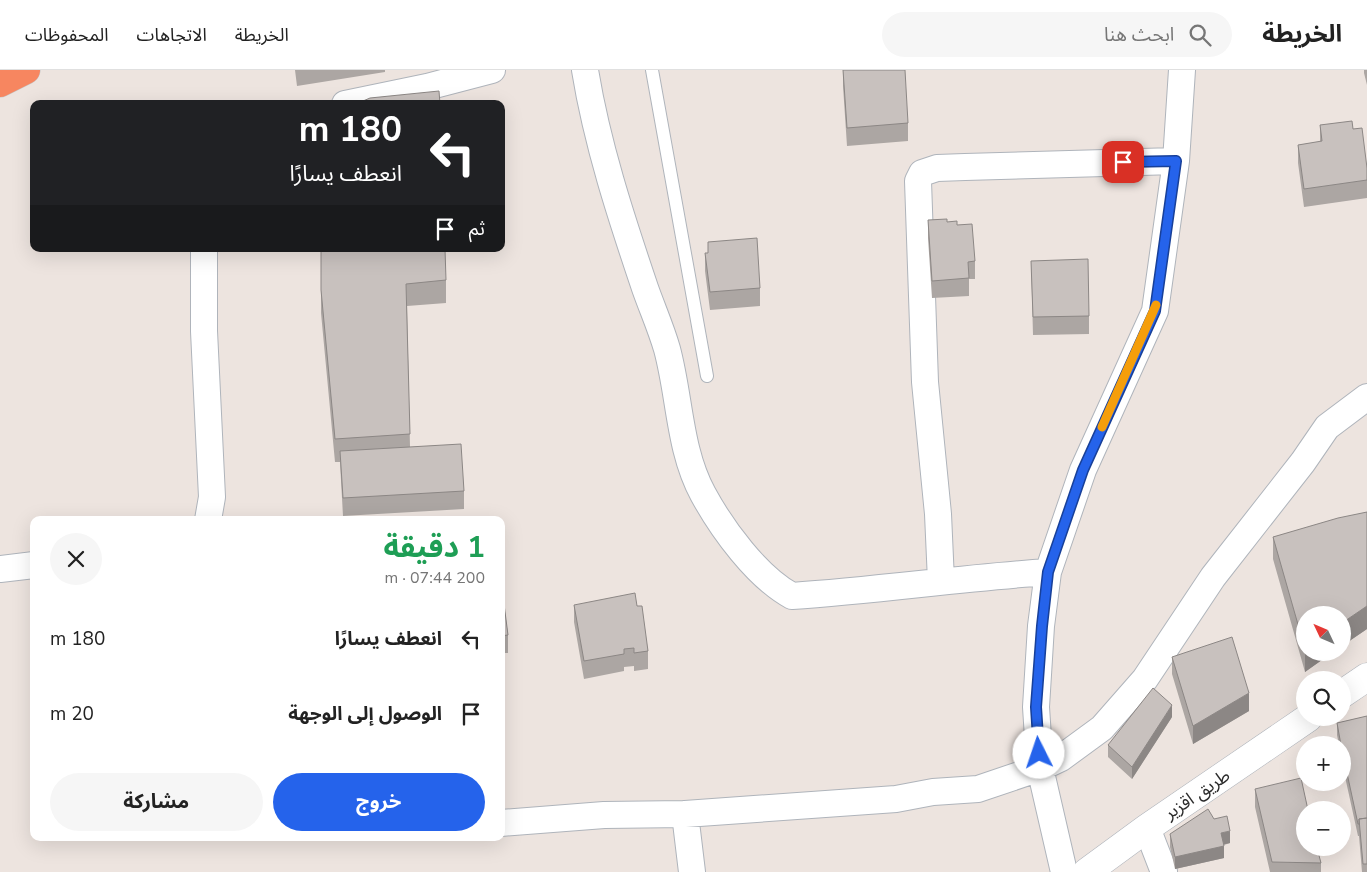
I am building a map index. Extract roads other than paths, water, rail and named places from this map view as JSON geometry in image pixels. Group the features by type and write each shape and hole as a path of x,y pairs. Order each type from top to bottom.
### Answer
{"highway":[{"path":"0,84 26,70"}],"street":[{"path":"358,100 425,79 492,70"},
{"path":"585,70 593,115 617,200 667,349 691,466 703,494 728,533 760,571 782,591 792,596 905,587 941,581 1048,572"},
{"path":"1064,872 1040,768 1036,707 1048,572 1083,470 1155,311 1176,161 1182,70"},
{"path":"941,581 938,514 925,382 918,181 922,173 937,168 1176,161"},
{"path":"204,252 204,332 212,497 209,516"},
{"path":"505,823 604,815 685,814 896,799 933,792 978,789 1040,768 1061,758 1102,728 1145,679 1213,577 1303,462 1327,427 1367,397"},
{"path":"0,569 30,565"},
{"path":"1351,688 1367,677"},
{"name":"طريق اقزير","path":"1087,872 1147,828 1296,726"},
{"path":"685,814 692,872"},
{"path":"1147,828 1164,872"}],"lane":[{"path":"652,70 707,376"}]}
